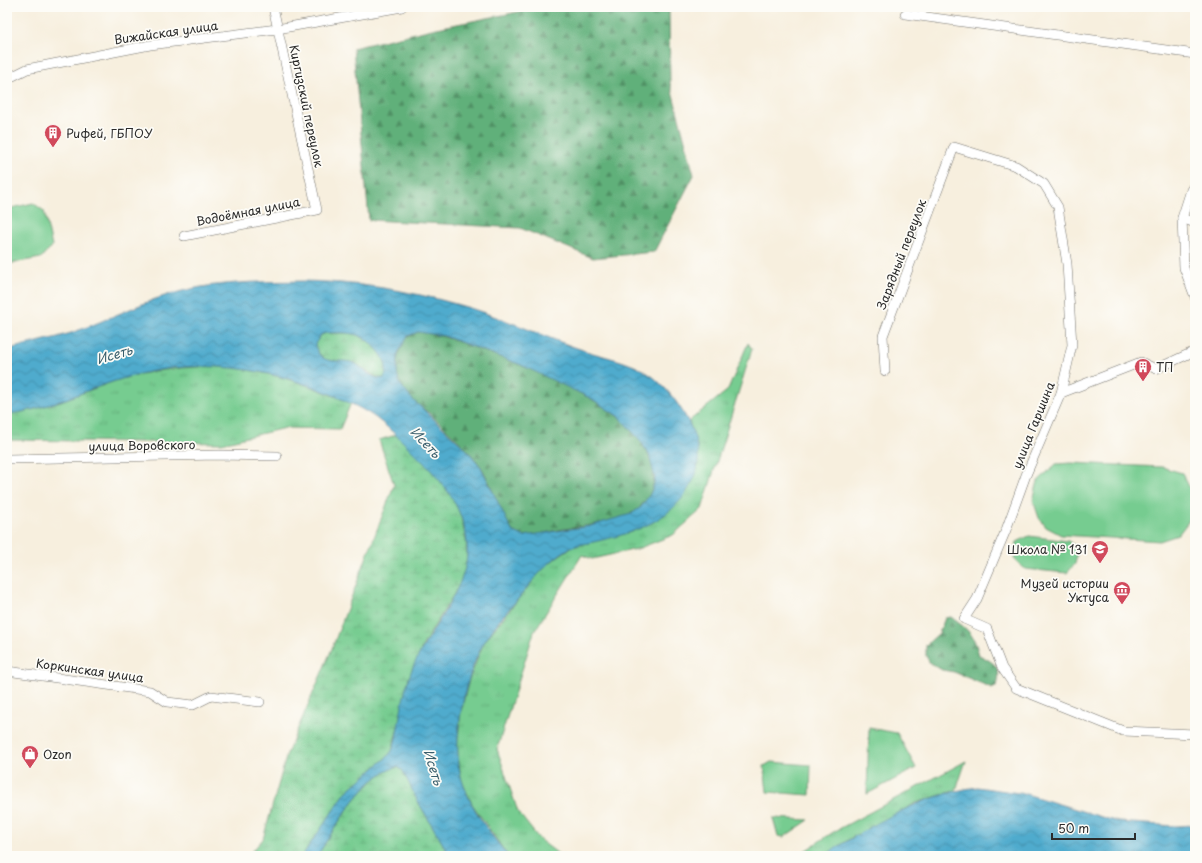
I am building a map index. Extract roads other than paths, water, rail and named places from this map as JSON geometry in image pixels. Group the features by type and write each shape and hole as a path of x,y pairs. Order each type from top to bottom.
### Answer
{"street":[{"name":"Киргизский переулок","path":"273,7 317,210"},
{"name":"Вижайская улица","path":"7,77 13,76 27,69 150,45 277,29 402,7"},
{"path":"905,14 1195,54"},
{"name":"Зарядный переулок","path":"885,371 883,336 954,147 1016,166 1044,184"},
{"name":"улица Гаршина","path":"1044,184 1058,207 1067,264 1072,345 1061,393 1026,475 1006,530 976,599 964,619 987,629 1002,668 1016,688 1123,731 1195,734"},
{"path":"1195,184 1191,190 1182,218 1184,268 1195,297"},
{"name":"Водоёмная улица","path":"184,236 317,210"},
{"path":"1182,218 1195,223"},
{"path":"1061,393 1142,362 1156,369 1195,351"},
{"name":"улица Воровского","path":"7,459 219,455 277,456"},
{"name":"Коркинская улица","path":"7,671 150,691 167,702 193,705 211,696 260,702"}],"water":[{"name":"Исеть","path":"304,281 362,285 437,299 471,308 577,348 625,362 644,371 661,384 679,406 693,431 697,444 698,458 696,472 694,479 682,499 662,516 639,529 614,537 576,546 568,549 554,559 541,571 501,618 485,641 471,671 459,728 459,765 462,780 475,810 508,856 450,856 417,800 403,771 398,767 386,771 362,791 341,818 317,856 302,856 346,792 392,751 405,690 411,672 425,643 452,599 465,569 467,541 464,527 460,515 448,491 431,470 388,428 376,418 356,406 299,382 262,372 224,367 171,368 142,373 114,381 41,407 7,414 7,350 71,333 140,305 182,291 212,285","holes":["418,332 444,336 521,365 592,399 619,417 640,440 649,455 655,478 650,494 641,507 631,514 590,526 524,536 512,531 481,467 467,450 411,398 400,384 397,373 398,353 408,336","326,333 353,334 369,342 380,352 386,365 384,378 372,376 354,363 347,361 332,361 323,358 318,353 315,344 321,335"]},
{"path":"977,787 1026,794 1118,822 1175,826 1195,825 1195,856 824,856 860,833 916,804 956,791"}],"place":[{"name":"Рифей, ГБПОУ","path":"53,148"},
{"name":"ТП","path":"1143,382"},
{"name":"Школа № 131","path":"1100,564"},
{"name":"Музей истории Уктуса","path":"1122,605"},
{"name":"Ozon","path":"30,769"}]}
